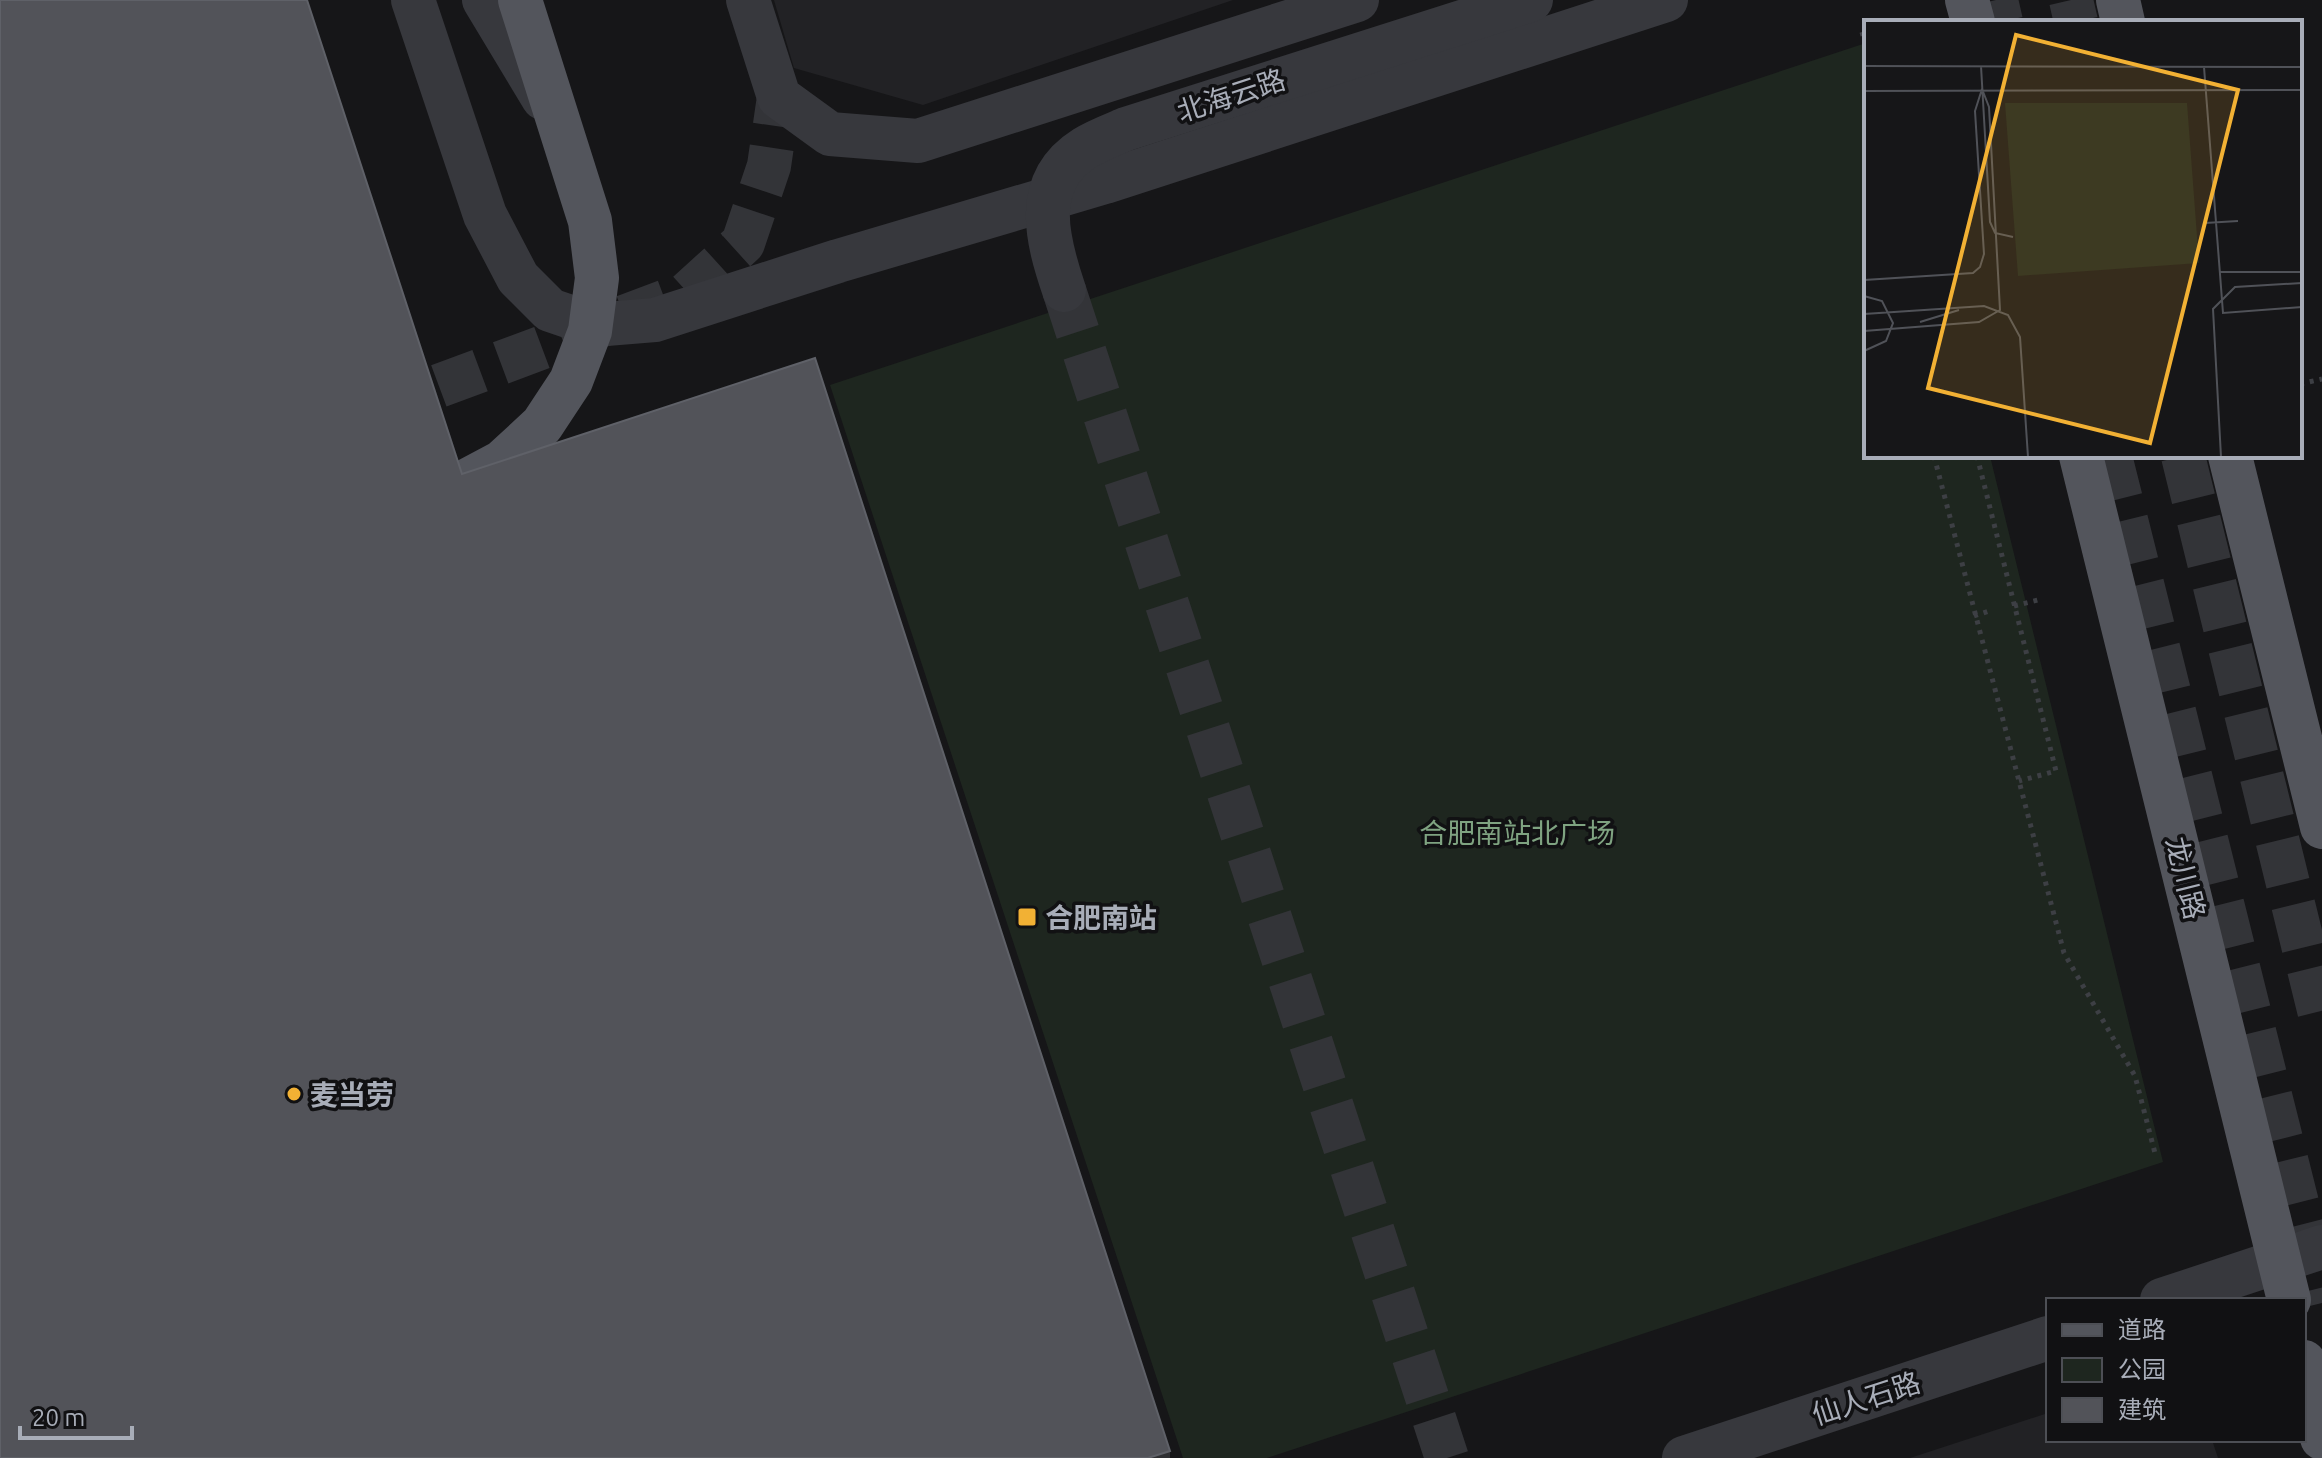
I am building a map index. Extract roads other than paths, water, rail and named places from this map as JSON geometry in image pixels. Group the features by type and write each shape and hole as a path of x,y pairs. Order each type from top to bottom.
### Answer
{"main road":[{"path":"440,492 502,462 542,425 571,381 590,331 597,278 590,221 565,134 520,0"},
{"path":"1967,0 1972,20"},
{"path":"2118,0 2123,20"},
{"name":"龙川路","path":"2081,458 2285,1280"},
{"path":"2230,458 2322,827"},
{"path":"2306,1370 2322,1438"}],"street":[{"path":"413,0 485,215 518,278 550,310 594,325 655,320 838,261 1105,182 1666,0"},
{"path":"484,0 565,134"},
{"path":"748,0 779,97 830,134 918,141 1357,0"},
{"name":"北海云路","path":"1064,290 1050,248 1045,212 1059,172 1084,148 1126,129 1531,0"},
{"path":"2174,1298 2285,1280 2322,1247"},
{"name":"仙人石路","path":"1684,1458 2046,1339"}],"tunnel":[{"path":"1996,0 2001,20"},
{"path":"2071,0 2076,20"},
{"path":"377,409 688,293 743,243 769,166 779,97"},
{"path":"1064,290 1447,1458"},
{"path":"2111,458 2322,1303"},
{"path":"2183,458 2322,1022"}],"place":[{"name":"合肥南站","path":"1027,917"},
{"name":"麦当劳","path":"294,1094"}],"park label":[{"name":"合肥南站北广场","path":"1517,832"}]}
